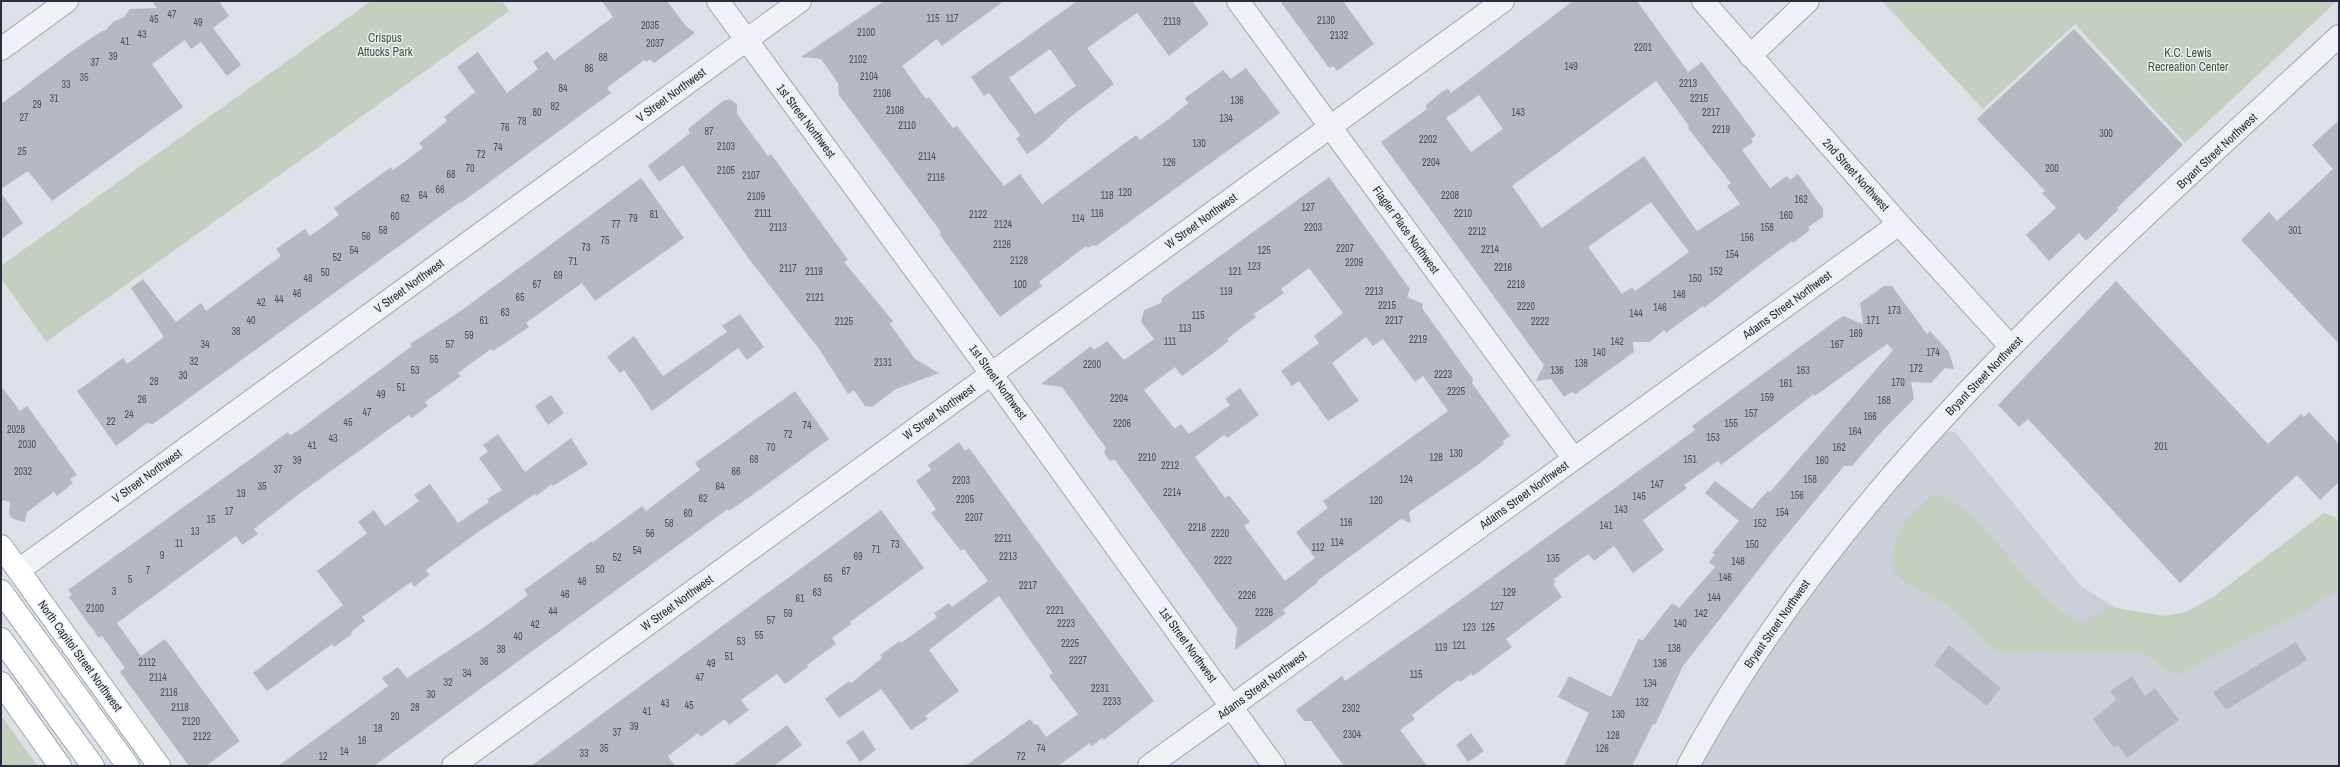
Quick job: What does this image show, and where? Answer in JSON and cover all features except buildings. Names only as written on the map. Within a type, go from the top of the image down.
[{"type":"main road","name":"North Capitol Street Northwest","points":[[1,546],[159,766]]},
{"type":"main road","points":[[1,591],[128,766]]},
{"type":"main road","points":[[1,640],[94,766]]},
{"type":"main road","points":[[1,683],[60,766]]},
{"type":"street","points":[[1,49],[67,1]]},
{"type":"street","name":"1st Street Northwest","points":[[718,1],[992,373],[1274,766]]},
{"type":"street","name":"V Street Northwest","points":[[19,570],[800,1]]},
{"type":"street","name":"Flagler Place Northwest","points":[[1238,1],[1574,459]]},
{"type":"street","name":"W Street Northwest","points":[[453,766],[1503,1]]},
{"type":"street","name":"2nd Street Northwest","points":[[1703,1],[1899,224],[2011,347]]},
{"type":"street","points":[[1750,56],[1808,1]]},
{"type":"street","name":"Bryant Street Northwest","points":[[1688,766],[1748,665],[1806,582],[1903,464],[2011,347],[2075,284],[2339,36]]},
{"type":"street","name":"Adams Street Northwest","points":[[1149,766],[1899,224]]},
{"type":"shaded area","points":[[1932,431],[1955,432],[2081,586],[2169,642],[2339,558],[2339,766],[1698,766],[1779,620]]},
{"type":"green space","name":"Crispus Attucks Park","points":[[371,1],[502,1],[509,11],[46,342],[1,278],[1,266]]},
{"type":"green space","name":"K.C. Lewis Recreation Center","points":[[1882,1],[2337,1],[2185,143],[2075,24],[1983,109]]},
{"type":"green space","points":[[1934,494],[1946,497],[1963,509],[1991,537],[2036,588],[2067,615],[2083,622],[2110,607],[2164,616],[2186,612],[2213,597],[2324,513],[2335,517],[2339,522],[2339,589],[2300,615],[2250,637],[2182,673],[2168,672],[2152,659],[2141,653],[2037,651],[2006,654],[1990,647],[1945,604],[1903,581],[1892,568],[1895,544],[1903,525],[1924,502]]},
{"type":"green space","points":[[1,716],[4,720],[38,766],[1,766]]}]
